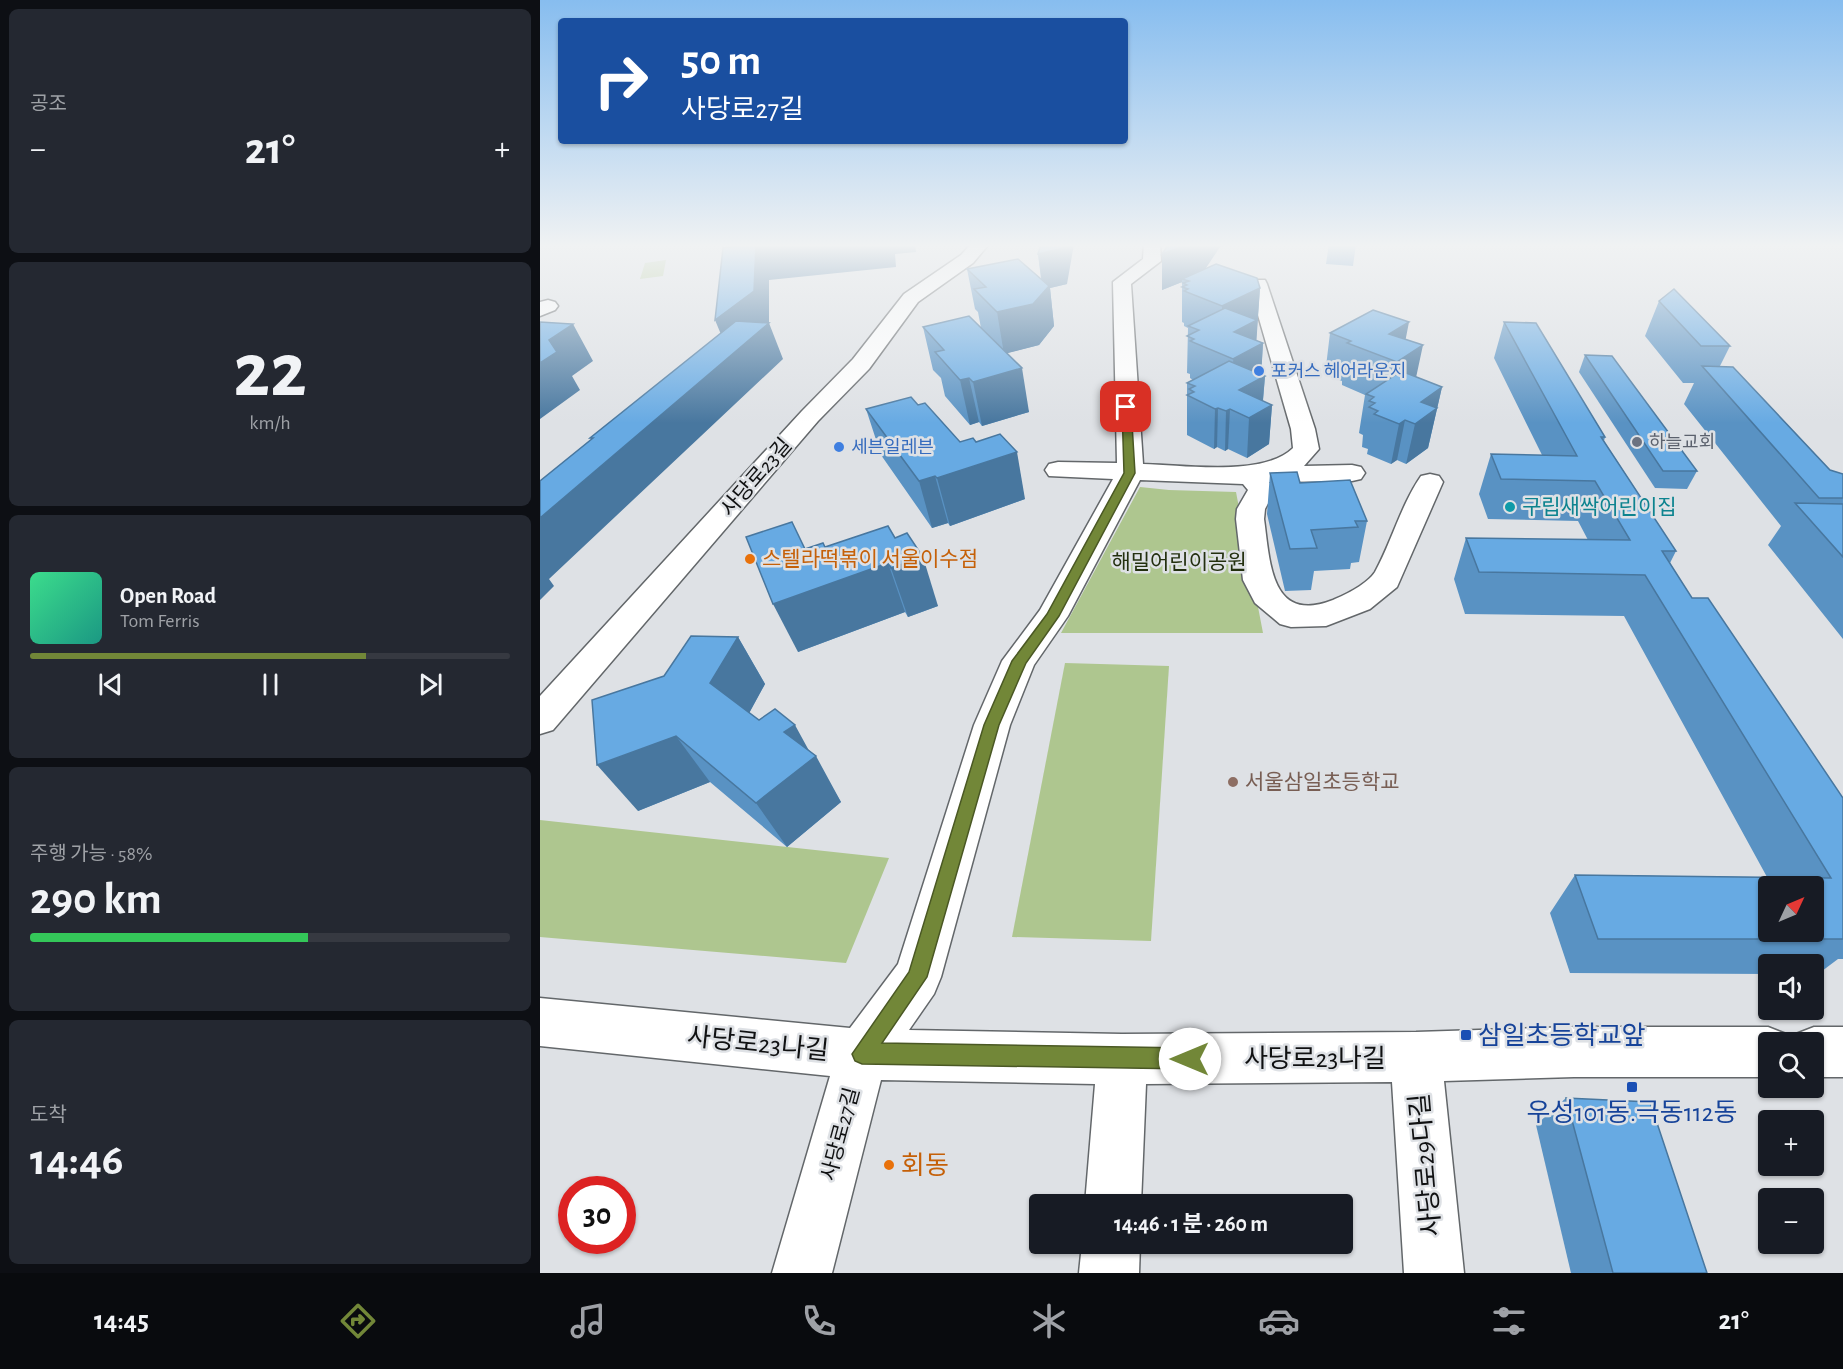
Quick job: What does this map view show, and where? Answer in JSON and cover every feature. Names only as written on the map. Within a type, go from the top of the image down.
[{"type":"street","name":"사당로23길","points":[[540,720],[810,416],[861,364],[907,303]]},
{"type":"street","points":[[1123,303],[1130,473]]},
{"type":"street","points":[[1242,474],[1279,469],[1295,463],[1306,449],[1303,429],[1264,303]]},
{"type":"street","points":[[1058,470],[1130,473],[1352,473]]},
{"type":"street","name":"사당로27길","points":[[802,1273],[862,1054],[917,977],[992,725],[1019,661],[1052,616],[1130,473]]},
{"type":"street","points":[[1242,474],[1252,478],[1262,490],[1251,509],[1250,519],[1258,580],[1266,596],[1291,616],[1326,615],[1359,600],[1386,580],[1430,482]]},
{"type":"street","name":"사당로23나길","points":[[540,1022],[862,1054],[1122,1059],[1416,1057],[1574,1052],[1758,1052]]},
{"type":"street","points":[[1824,1052],[1843,1052]]},
{"type":"street","name":"사당로29다길","points":[[1416,1057],[1434,1273]]},
{"type":"street","points":[[1114,1194],[1122,1059]]},
{"type":"street","points":[[1109,1273],[1110,1254]]},
{"type":"green space","name":"해밀어린이공원","points":[[1140,487],[1236,492],[1263,633],[1061,633]]},
{"type":"green space","points":[[1065,663],[1169,666],[1151,941],[1012,937]]},
{"type":"green space","points":[[540,820],[889,858],[846,963],[540,937]]},
{"type":"building","points":[[717,303],[737,303],[715,320]]},
{"type":"building","points":[[988,303],[1034,303],[1033,304],[997,312]]},
{"type":"building","points":[[1661,303],[1688,303],[1730,346],[1701,346]]},
{"type":"building","points":[[1225,308],[1257,320],[1234,332],[1263,343],[1233,359],[1190,341],[1194,339],[1187,336],[1199,330],[1188,326]]},
{"type":"building","points":[[1373,310],[1409,322],[1389,334],[1423,345],[1397,362],[1347,343],[1351,341],[1330,333]]},
{"type":"building","points":[[969,316],[1022,368],[973,382],[969,378],[960,380],[935,352],[944,350],[923,327]]},
{"type":"building","points":[[736,321],[769,323],[540,518],[540,481]]},
{"type":"building","points":[[540,322],[573,324],[549,340],[557,352],[540,363]]},
{"type":"building","points":[[1504,322],[1536,323],[1605,437],[1601,437],[1676,551],[1662,551],[1692,598],[1708,598],[1843,798],[1843,939],[1824,939],[1824,878],[1831,878],[1645,575],[1479,572],[1466,538],[1630,540],[1595,481],[1501,479],[1491,454],[1577,456]]},
{"type":"building","points":[[1585,355],[1612,356],[1697,471],[1663,471]]},
{"type":"building","points":[[1229,361],[1265,376],[1239,390],[1272,405],[1249,418],[1230,409],[1226,411],[1215,409],[1187,395],[1194,392],[1189,389],[1195,386],[1187,383]]},
{"type":"building","points":[[1702,366],[1733,367],[1830,470],[1843,474],[1843,498],[1819,498]]},
{"type":"building","points":[[1401,371],[1442,387],[1421,402],[1437,408],[1415,424],[1405,420],[1399,424],[1374,414],[1378,411],[1369,407],[1375,403],[1369,401],[1374,397],[1366,394]]},
{"type":"building","points":[[911,397],[918,405],[925,403],[960,442],[973,438],[976,442],[1000,434],[1017,452],[937,478],[935,476],[919,481],[866,409]]},
{"type":"building","points":[[1297,472],[1300,483],[1350,480],[1367,521],[1355,521],[1358,527],[1311,530],[1317,548],[1290,549],[1270,473]]},
{"type":"building","points":[[1795,503],[1843,504],[1843,557]]},
{"type":"building","points":[[792,522],[805,549],[823,543],[825,547],[888,526],[895,538],[907,533],[923,557],[891,568],[888,563],[773,604],[746,537]]},
{"type":"building","points":[[691,636],[738,637],[710,683],[759,720],[775,709],[795,725],[784,732],[816,756],[756,803],[676,736],[597,765],[592,700],[664,676]]},
{"type":"building","points":[[1575,875],[1758,877],[1758,939],[1598,939]]},
{"type":"building","points":[[1566,1098],[1650,1102],[1707,1273],[1613,1273]]},
{"type":"place","name":"포커스 헤어라운지","points":[[1259,371]]},
{"type":"place","name":"하늘교회","points":[[1637,442]]},
{"type":"place","name":"세븐일레븐","points":[[839,447]]},
{"type":"place","name":"구립새싹어린이집","points":[[1510,507]]},
{"type":"place","name":"스텔라떡볶이 서울이수점","points":[[750,559]]},
{"type":"place","name":"서울삼일초등학교","points":[[1233,782]]},
{"type":"place","name":"삼일초등학교앞","points":[[1466,1035]]},
{"type":"place","name":"우성101동.극동112동","points":[[1632,1087]]},
{"type":"place","name":"회동","points":[[889,1165]]},
{"type":"route","points":[[1126,407],[1130,473],[1052,616],[1019,661],[992,725],[917,977],[862,1054],[1190,1059]]}]
